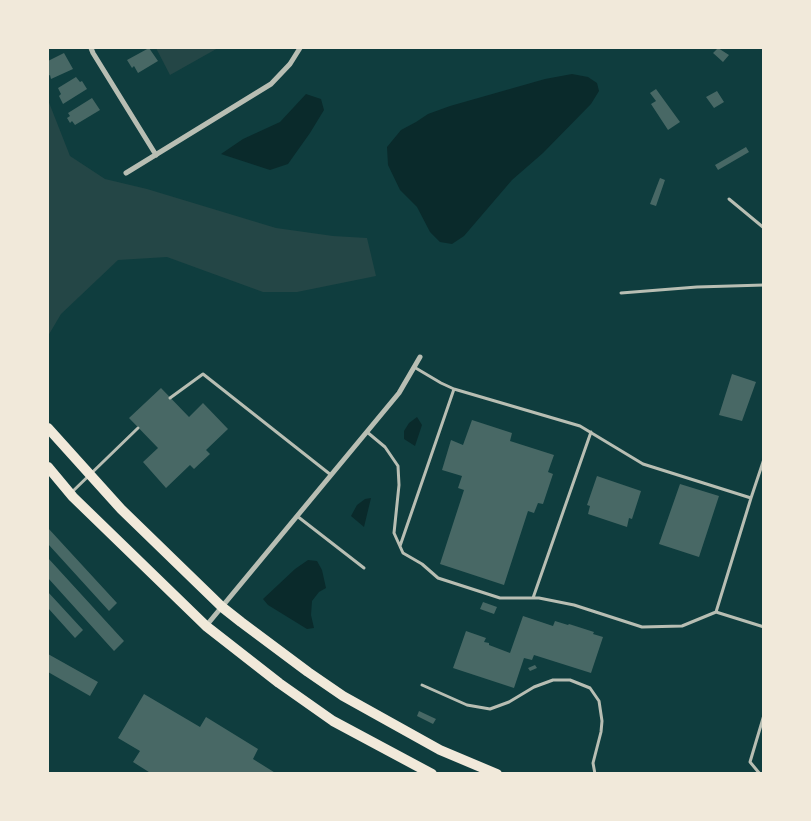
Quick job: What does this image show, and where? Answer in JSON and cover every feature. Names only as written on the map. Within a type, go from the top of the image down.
[{"type":"main road","points":[[48,428],[121,509],[222,607],[343,696],[440,750],[497,774]]},
{"type":"main road","points":[[48,467],[70,494],[206,626],[278,683],[333,721],[432,774]]},
{"type":"street","points":[[91,48],[92,53],[156,155]]},
{"type":"street","points":[[126,173],[271,84],[290,64],[300,48]]},
{"type":"street","points":[[206,626],[399,394],[420,358]]},
{"type":"lane","points":[[729,199],[764,228]]},
{"type":"lane","points":[[621,294],[697,287],[764,285]]},
{"type":"lane","points":[[414,366],[454,389],[580,426],[643,464],[751,498]]},
{"type":"lane","points":[[170,398],[204,374],[331,475]]},
{"type":"lane","points":[[400,546],[454,389]]},
{"type":"lane","points":[[70,494],[138,428]]},
{"type":"lane","points":[[366,432],[385,447],[398,466],[399,485],[394,533],[403,553],[422,564],[438,578],[500,598],[533,598],[574,605],[642,627],[682,626],[716,612],[764,626]]},
{"type":"lane","points":[[533,598],[591,432]]},
{"type":"lane","points":[[716,612],[764,459]]},
{"type":"lane","points":[[297,516],[364,568]]},
{"type":"lane","points":[[422,685],[467,705],[490,709],[509,702],[534,687],[553,680],[570,680],[590,688],[599,701],[601,732],[593,763],[595,774]]},
{"type":"lane","points":[[760,774],[750,762],[764,715]]},
{"type":"shaded area","points":[[156,48],[218,48],[170,75]]},
{"type":"shaded area","points":[[572,74],[588,77],[597,83],[599,91],[591,104],[543,153],[512,180],[464,236],[452,244],[440,242],[430,232],[417,207],[400,190],[388,165],[387,147],[401,130],[428,114],[545,79]]},
{"type":"shaded area","points":[[306,94],[321,99],[324,110],[288,164],[270,170],[221,154],[243,139],[280,122]]},
{"type":"shaded area","points":[[48,100],[70,156],[105,179],[147,189],[276,228],[333,236],[367,238],[376,276],[297,292],[263,292],[167,257],[118,260],[61,314],[48,336]]},
{"type":"shaded area","points":[[417,417],[422,425],[415,446],[404,439],[404,431],[409,423]]},
{"type":"shaded area","points":[[371,498],[364,527],[351,516],[357,505],[365,499]]},
{"type":"shaded area","points":[[308,560],[317,561],[322,570],[326,588],[319,592],[312,601],[311,615],[314,628],[307,629],[268,605],[263,599],[295,569]]},
{"type":"building","points":[[149,48],[158,61],[138,73],[127,60]]},
{"type":"building","points":[[718,48],[729,55],[723,62],[713,53]]},
{"type":"building","points":[[64,53],[73,69],[51,79],[50,75],[48,76],[48,61]]},
{"type":"building","points":[[76,77],[80,82],[82,81],[87,89],[63,104],[58,88]]},
{"type":"building","points":[[656,89],[680,122],[668,130],[651,104],[656,101],[650,93]]},
{"type":"building","points":[[717,91],[724,102],[714,108],[706,97]]},
{"type":"building","points":[[92,98],[100,110],[75,125],[72,121],[70,123],[67,118],[70,116],[68,113]]},
{"type":"building","points":[[746,147],[749,152],[718,170],[715,165]]},
{"type":"building","points":[[660,178],[665,180],[656,206],[650,204]]},
{"type":"building","points":[[732,374],[756,382],[742,421],[719,415]]},
{"type":"building","points":[[161,388],[189,417],[203,403],[228,429],[206,450],[210,454],[194,469],[190,465],[166,488],[143,462],[158,448],[129,418]]},
{"type":"building","points":[[472,420],[512,433],[510,441],[554,455],[548,472],[553,474],[543,504],[538,503],[534,513],[528,511],[504,585],[440,564],[464,490],[458,488],[462,476],[442,470],[451,440],[463,445]]},
{"type":"building","points":[[597,476],[641,491],[632,519],[629,518],[627,527],[588,514],[590,506],[587,505]]},
{"type":"building","points":[[680,484],[719,496],[699,557],[659,544]]},
{"type":"building","points":[[48,528],[117,603],[109,611],[48,544]]},
{"type":"building","points":[[48,558],[124,641],[114,651],[48,578]]},
{"type":"building","points":[[48,592],[83,630],[75,638],[48,608]]},
{"type":"building","points":[[483,602],[497,607],[494,614],[480,609]]},
{"type":"building","points":[[523,616],[553,626],[555,621],[569,624],[603,637],[591,673],[534,655],[532,660],[524,658],[514,688],[453,668],[466,631],[486,638],[484,642],[510,653]]},
{"type":"building","points":[[48,654],[98,682],[90,696],[48,672]]},
{"type":"building","points":[[535,665],[537,668],[530,671],[528,668]]},
{"type":"building","points":[[144,694],[200,727],[206,717],[258,749],[253,759],[277,774],[152,774],[133,762],[140,751],[118,738]]},
{"type":"building","points":[[419,711],[436,719],[433,724],[417,716]]}]
